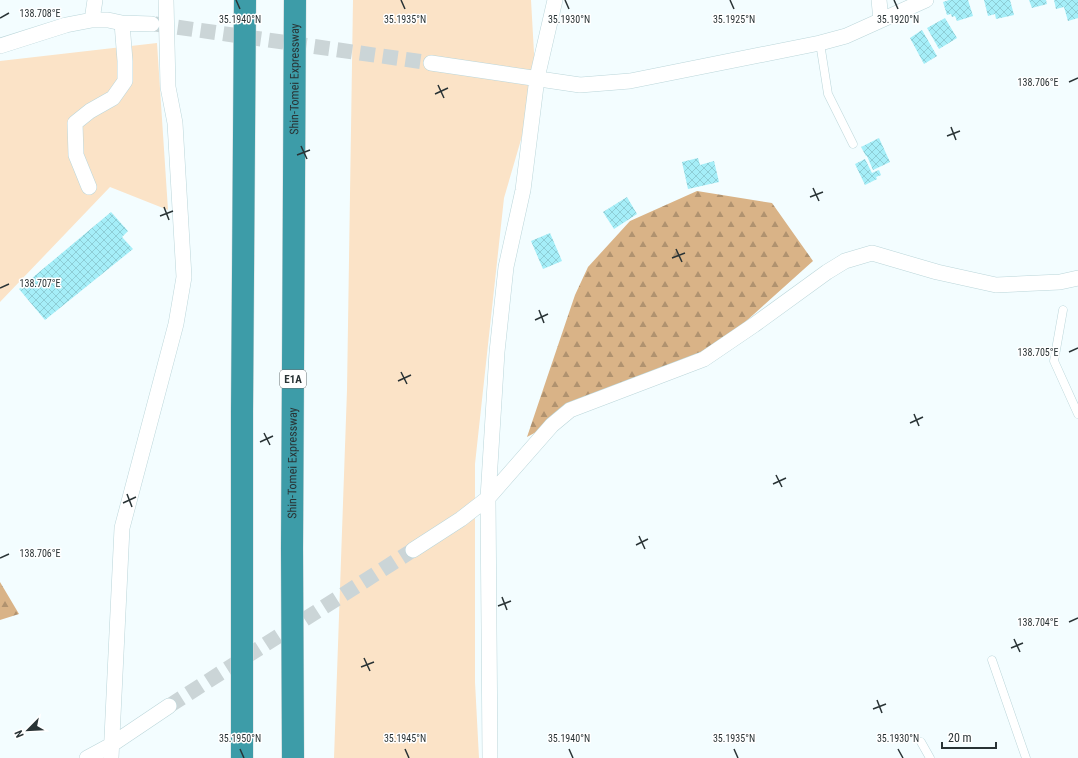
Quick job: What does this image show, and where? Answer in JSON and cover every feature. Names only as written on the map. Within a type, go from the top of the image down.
[{"type":"highway","points":[[242,758],[242,404],[245,0]]},
{"type":"highway","name":"Shin-Tomei Expressway","points":[[293,758],[292,540],[295,0]]},
{"type":"street","points":[[92,20],[95,0]]},
{"type":"street","points":[[111,751],[122,528],[176,324],[184,277],[175,123],[168,88],[166,0]]},
{"type":"street","points":[[490,758],[488,498],[497,352],[505,275],[523,190],[537,78],[556,0]]},
{"type":"street","points":[[879,0],[882,20]]},
{"type":"street","points":[[432,63],[580,85],[630,81],[820,43],[846,36],[926,0]]},
{"type":"street","points":[[0,46],[66,25],[92,20],[108,20],[122,24],[152,24]]},
{"type":"street","points":[[89,187],[76,155],[75,123],[90,111],[114,98],[125,81],[122,24]]},
{"type":"street","points":[[413,550],[461,520],[488,498],[552,425],[570,410],[704,359],[827,272],[846,261],[872,253],[937,272],[996,285],[1060,282],[1078,278]]},
{"type":"street","points":[[87,758],[111,751],[169,706]]},
{"type":"lane","points":[[820,43],[828,94],[853,144]]},
{"type":"lane","points":[[1063,310],[1054,361],[1078,414]]},
{"type":"lane","points":[[992,660],[1026,758]]},
{"type":"lane","points":[[921,742],[930,758]]},
{"type":"shaded area","points":[[353,0],[531,0],[536,88],[504,198],[475,464],[475,682],[479,758],[334,758],[347,390]]},
{"type":"shaded area","points":[[157,43],[168,210],[110,187],[0,302],[0,61]]},
{"type":"green space","points":[[697,191],[772,203],[813,261],[704,359],[601,397],[527,437],[575,295],[588,267],[630,221]]},
{"type":"green space","points":[[0,582],[19,614],[0,620]]},
{"type":"building","points":[[949,0],[968,0],[973,16],[957,21],[955,16],[952,17],[951,14],[947,15],[943,2]]},
{"type":"building","points":[[984,0],[1010,0],[1014,15],[996,19],[995,14],[988,16]]},
{"type":"building","points":[[1029,0],[1046,0],[1047,4],[1032,8]]},
{"type":"building","points":[[1054,0],[1078,0],[1078,18],[1068,21],[1064,7],[1056,9]]},
{"type":"building","points":[[945,18],[957,38],[939,49],[927,28]]},
{"type":"building","points":[[922,30],[937,56],[924,64],[910,38]]},
{"type":"building","points":[[879,138],[890,162],[873,170],[861,147]]},
{"type":"building","points":[[698,158],[700,165],[714,161],[719,182],[688,189],[682,162]]},
{"type":"building","points":[[865,159],[872,173],[879,170],[881,175],[876,177],[877,179],[865,185],[855,164]]},
{"type":"building","points":[[627,197],[637,214],[614,229],[603,212]]},
{"type":"building","points":[[111,212],[128,231],[122,237],[133,249],[45,320],[19,289]]},
{"type":"building","points":[[550,233],[562,261],[543,269],[531,241]]},
{"type":"tunnel","points":[[155,24],[431,63]]},
{"type":"tunnel","points":[[169,706],[413,550]]}]
